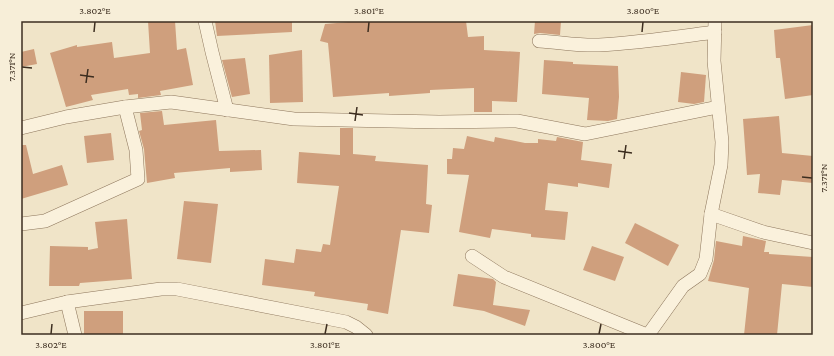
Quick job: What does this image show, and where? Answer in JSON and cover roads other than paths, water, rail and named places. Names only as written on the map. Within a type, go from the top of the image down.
[{"type":"street","points":[[205,21],[227,110]]},
{"type":"street","points":[[472,256],[504,277],[648,335],[683,286],[700,274],[706,259],[711,214],[721,165],[722,142],[714,61],[715,26],[682,37],[600,45],[572,45],[539,41]]},
{"type":"street","points":[[21,128],[125,107],[171,102],[294,119],[440,122],[517,121],[585,134],[718,107]]},
{"type":"street","points":[[21,224],[44,220],[138,179],[136,150],[125,107]]},
{"type":"street","points":[[711,214],[763,232],[813,243]]},
{"type":"street","points":[[21,313],[67,302],[160,289],[177,289],[346,322],[356,327],[366,335]]},
{"type":"street","points":[[67,302],[75,335]]}]
